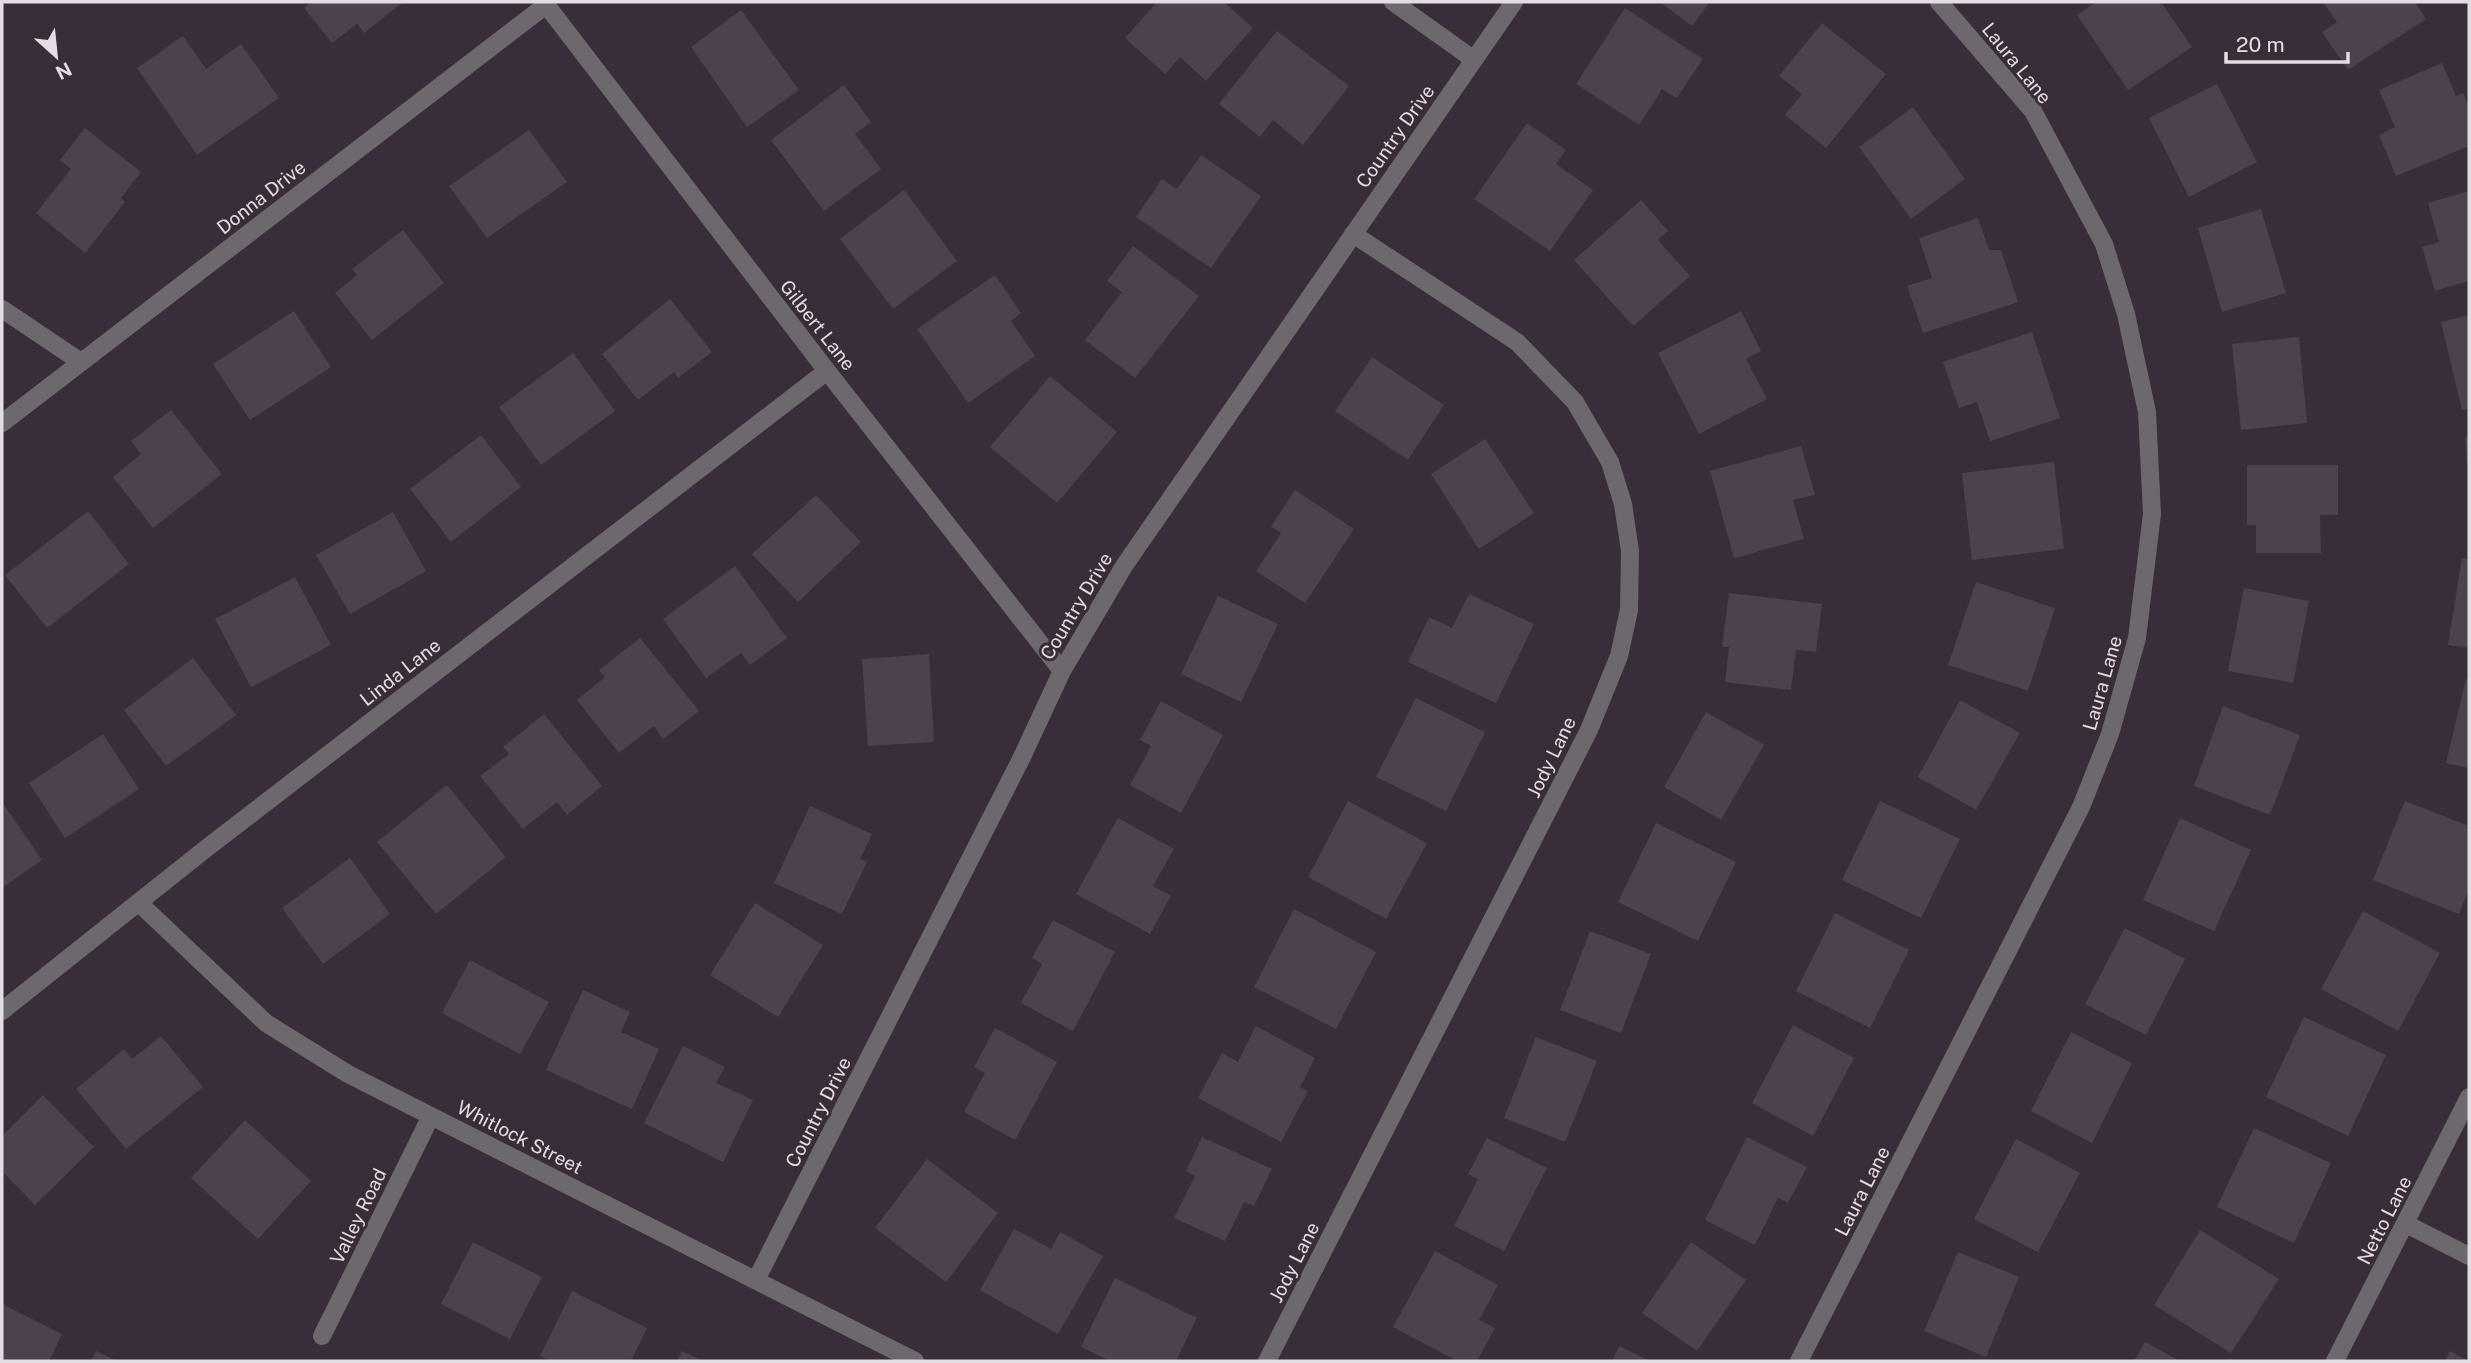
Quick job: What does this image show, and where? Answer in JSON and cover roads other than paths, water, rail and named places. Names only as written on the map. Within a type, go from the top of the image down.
[{"type":"street","points":[[1393,2],[1473,59]]},
{"type":"street","name":"Country Drive","points":[[756,1280],[1021,759],[1062,671],[1124,566],[1514,2]]},
{"type":"street","name":"Laura Lane","points":[[1799,1361],[2086,795],[2110,734],[2137,638],[2152,514],[2147,412],[2126,314],[2104,244],[2033,111],[1939,2]]},
{"type":"street","name":"Donna Drive","points":[[2,423],[545,3]]},
{"type":"street","name":"Gilbert Lane","points":[[545,3],[1062,671]]},
{"type":"street","name":"Jody Lane","points":[[1267,1361],[1589,730],[1619,656],[1629,610],[1630,551],[1623,504],[1610,461],[1576,402],[1517,342],[1353,234]]},
{"type":"street","points":[[2,309],[81,362]]},
{"type":"street","name":"Linda Lane","points":[[2,1011],[219,838],[827,370]]},
{"type":"street","name":"Whitlock Street","points":[[139,903],[266,1023],[348,1074],[915,1361]]},
{"type":"street","name":"Netto Lane","points":[[2335,1361],[2469,1097]]},
{"type":"street","name":"Valley Road","points":[[322,1336],[431,1115]]},
{"type":"street","points":[[2406,1224],[2469,1256]]}]
